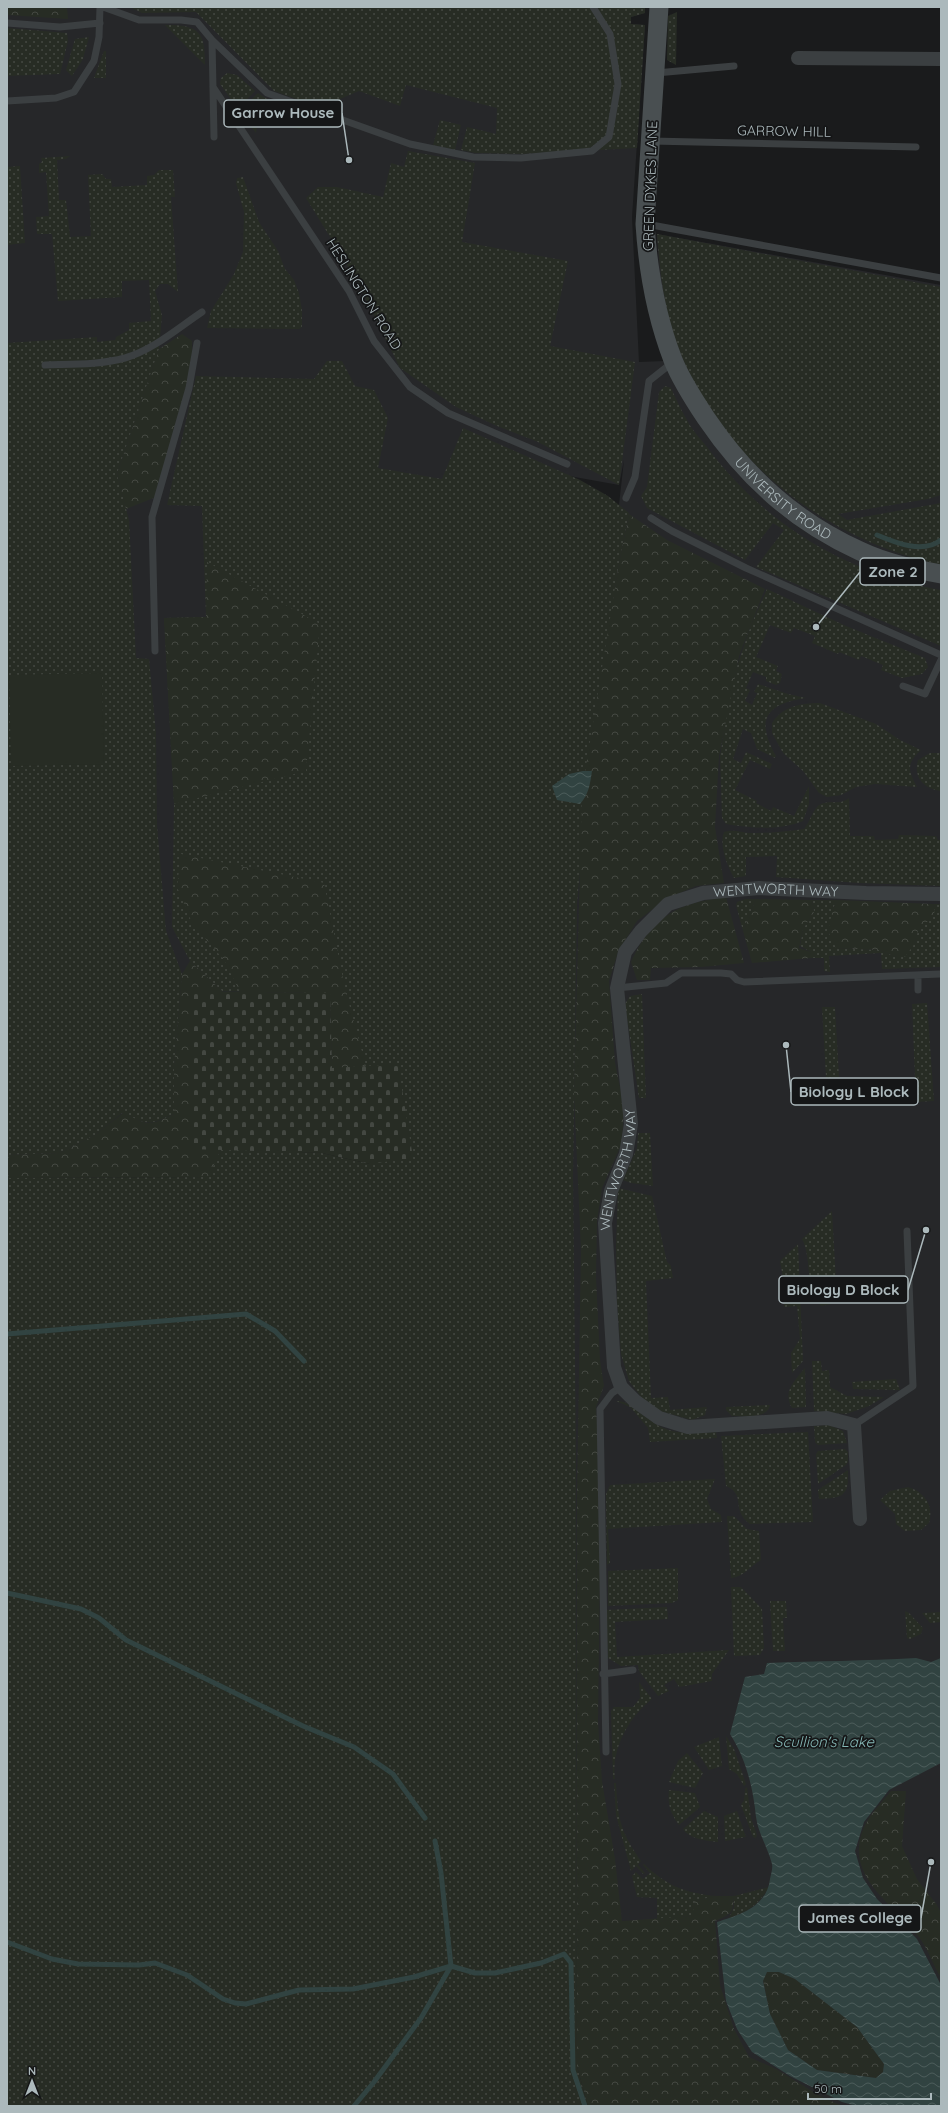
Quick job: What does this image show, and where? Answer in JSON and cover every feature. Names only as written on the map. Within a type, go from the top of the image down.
[{"type":"street","name":"GREEN DYKES LANE","points":[[659,7],[656,73],[645,224],[647,260],[657,313],[674,362]]},
{"type":"street","points":[[798,58],[941,59]]},
{"type":"street","name":"UNIVERSITY ROAD","points":[[674,362],[694,402],[718,437],[751,476],[790,510],[816,527],[860,552],[908,568],[941,574]]},
{"type":"street","name":"WENTWORTH WAY","points":[[854,1425],[827,1418],[688,1427],[659,1418],[635,1402],[620,1387],[614,1367],[605,1223],[611,1190],[626,1154],[631,1124],[617,988],[625,952],[641,930],[668,904],[703,893],[760,888],[866,893],[941,894]]},
{"type":"street","points":[[854,1425],[860,1519]]},
{"type":"lane","points":[[7,101],[56,98],[74,92],[94,60],[99,38],[100,7]]},
{"type":"lane","points":[[103,7],[139,20],[181,20],[197,22],[212,40],[267,93],[410,144],[473,157],[521,158],[592,151],[609,136],[618,84],[610,34],[593,7]]},
{"type":"lane","points":[[7,22],[60,27],[100,23]]},
{"type":"lane","points":[[212,40],[214,137]]},
{"type":"lane","points":[[656,73],[734,66]]},
{"type":"lane","name":"HESLINGTON ROAD","points":[[213,87],[349,291],[374,341],[410,387],[448,413],[567,464]]},
{"type":"lane","name":"GARROW HILL","points":[[651,141],[916,147]]},
{"type":"lane","points":[[645,224],[941,278]]},
{"type":"lane","points":[[44,365],[101,362],[125,358],[165,338],[202,312]]},
{"type":"lane","points":[[155,651],[152,517],[189,388],[197,343]]},
{"type":"lane","points":[[626,498],[635,477],[649,381],[674,362]]},
{"type":"lane","points":[[651,518],[672,531],[746,568],[941,655]]},
{"type":"lane","points":[[903,686],[925,694],[941,660]]},
{"type":"lane","points":[[617,988],[666,983],[680,973],[722,972],[731,974],[737,980],[744,982],[940,974]]},
{"type":"lane","points":[[918,975],[918,990]]},
{"type":"lane","points":[[854,1425],[913,1386],[907,1231]]},
{"type":"lane","points":[[606,1752],[603,1674],[602,1452],[600,1409],[612,1393],[620,1387]]},
{"type":"lane","points":[[603,1674],[634,1670]]},
{"type":"shaded area","points":[[7,7],[645,7],[645,13],[631,17],[631,24],[645,25],[632,217],[639,362],[664,361],[657,234],[941,285],[941,2106],[588,2106],[577,2066],[568,911],[593,737],[624,460],[619,485],[569,476],[521,911],[276,1177],[7,1178]]},
{"type":"green space","points":[[7,7],[67,7],[68,19],[7,15]]},
{"type":"green space","points":[[130,7],[645,7],[645,13],[631,17],[631,24],[645,25],[637,148],[521,154],[475,153],[461,150],[467,127],[496,134],[497,108],[406,85],[400,106],[359,91],[340,99],[330,111],[274,91],[196,12],[142,13]]},
{"type":"green space","points":[[677,12],[676,65],[667,60],[668,16]]},
{"type":"green space","points":[[165,25],[186,27],[193,29],[198,33],[202,38],[204,45],[205,65]]},
{"type":"green space","points":[[7,28],[67,33],[68,41],[60,74],[7,76]]},
{"type":"green space","points":[[89,37],[83,59],[72,76],[66,70],[75,39]]},
{"type":"green space","points":[[104,51],[106,51],[106,78],[94,78]]},
{"type":"green space","points":[[227,73],[237,75],[255,91],[238,109],[220,84],[221,78]]},
{"type":"green space","points":[[258,93],[272,102],[292,111],[276,108],[273,122],[258,119],[256,133],[239,112]]},
{"type":"green space","points":[[292,111],[299,119],[300,129],[289,126]]},
{"type":"green space","points":[[440,120],[461,125],[455,150],[433,145]]},
{"type":"green space","points":[[408,151],[475,163],[462,242],[568,261],[550,346],[635,362],[619,485],[538,442],[497,426],[456,407],[400,368],[356,279],[306,198],[318,187],[337,187],[383,197],[391,163],[404,167]]},
{"type":"green space","points":[[70,156],[66,159],[57,160],[59,200],[66,200],[70,237],[91,236],[88,175],[102,174],[106,179],[111,179],[112,187],[147,185],[147,176],[154,175],[159,170],[173,170],[175,197],[171,197],[178,292],[168,284],[160,284],[155,291],[162,315],[159,349],[117,474],[129,520],[136,658],[149,659],[156,733],[157,825],[166,931],[182,974],[174,1066],[174,1114],[158,1121],[143,1122],[122,1113],[95,1135],[59,1153],[7,1155],[7,343],[97,337],[97,342],[115,340],[116,337],[129,330],[129,323],[151,321],[149,280],[122,281],[122,297],[58,301],[52,234],[37,234],[36,217],[49,216],[46,172],[39,173],[39,164],[42,162],[41,158]]},
{"type":"green space","points":[[20,166],[25,243],[7,245],[7,167]]},
{"type":"green space","points":[[243,177],[259,222],[278,251],[285,269],[294,280],[299,293],[302,310],[302,327],[299,329],[207,328],[211,311],[234,274],[243,252],[244,212],[236,183],[237,178]]},
{"type":"green space","points":[[657,234],[941,287],[941,495],[928,499],[838,514],[847,520],[941,503],[941,565],[897,553],[856,536],[817,514],[781,488],[749,458],[720,424],[696,386],[677,345],[666,304],[661,276]]},
{"type":"green space","points":[[182,334],[192,341],[192,372],[156,497],[126,509],[117,474],[159,349]]},
{"type":"green space","points":[[327,361],[342,361],[355,386],[374,390],[388,418],[378,468],[442,479],[463,428],[580,480],[608,496],[629,513],[619,563],[593,737],[577,903],[573,1176],[576,1457],[577,2066],[588,2106],[7,2106],[7,1178],[207,1177],[221,1149],[322,1153],[370,1164],[332,1068],[330,993],[222,991],[190,961],[172,927],[174,804],[164,618],[206,617],[202,506],[167,505],[196,376],[314,379]]},
{"type":"green space","points":[[665,386],[671,388],[691,427],[730,475],[755,500],[781,522],[810,541],[841,558],[906,582],[941,590],[941,646],[756,567],[784,530],[773,523],[745,560],[647,508],[641,496],[647,487],[659,392]]},
{"type":"green space","points":[[629,514],[667,540],[765,589],[739,656],[719,756],[715,827],[724,883],[696,886],[666,899],[637,921],[618,952],[609,981],[615,1063],[624,1107],[622,1143],[602,1188],[597,1221],[596,1277],[600,1360],[604,1386],[596,1407],[601,1480],[598,1723],[602,1781],[615,1859],[622,1921],[692,1916],[695,1901],[716,1896],[734,1896],[733,1907],[730,1913],[715,1921],[720,1985],[734,2029],[749,2057],[776,2069],[820,2096],[842,2106],[588,2106],[577,2066],[577,1493],[581,1250],[574,1093],[582,791],[619,563]]},
{"type":"green space","points":[[207,562],[320,624],[306,771],[174,804],[164,618],[206,617]]},
{"type":"green space","points":[[767,589],[846,626],[925,658],[928,667],[922,674],[902,678],[881,670],[883,665],[861,656],[859,660],[839,652],[838,654],[812,643],[815,636],[794,628],[791,633],[770,625],[756,657],[778,666],[776,671],[782,674],[780,683],[776,685],[766,681],[766,677],[753,672],[746,688],[750,690],[745,701],[752,705],[757,693],[754,692],[758,684],[806,698],[781,704],[773,709],[768,715],[766,732],[776,756],[775,758],[757,749],[751,733],[743,729],[733,759],[741,763],[746,752],[772,764],[770,769],[750,760],[735,790],[757,801],[756,803],[771,811],[773,807],[794,816],[809,786],[809,804],[803,821],[784,826],[764,828],[726,824],[722,818],[720,756],[728,706],[737,666],[751,625]]},
{"type":"green space","points":[[102,673],[104,764],[11,766],[9,675]]},
{"type":"green space","points":[[820,703],[876,724],[900,740],[921,750],[913,759],[910,767],[910,772],[917,787],[875,784],[856,787],[841,795],[827,797],[819,793],[803,771],[783,753],[772,733],[772,723],[776,717],[787,709],[799,705]]},
{"type":"green space","points":[[930,753],[941,753],[941,791],[930,788],[921,782],[917,772],[918,760]]},
{"type":"green space","points":[[849,798],[850,836],[874,836],[875,840],[898,839],[899,835],[936,836],[938,840],[941,840],[941,886],[859,883],[776,877],[777,856],[746,857],[746,876],[734,878],[726,861],[723,849],[722,843],[724,832],[734,831],[763,833],[804,829],[815,809],[819,805],[826,802],[842,802]]},
{"type":"green space","points":[[181,854],[324,883],[345,989],[366,1066],[332,1068],[330,993],[240,992],[224,960],[192,923],[177,887]]},
{"type":"green space","points":[[726,897],[744,963],[701,967],[651,968],[650,980],[637,980],[631,962],[648,933],[658,923],[668,914],[680,908],[694,903]]},
{"type":"green space","points":[[745,899],[756,899],[743,931],[736,905],[737,902]]},
{"type":"green space","points":[[756,899],[812,900],[814,912],[803,929],[799,948],[811,952],[811,958],[752,963],[743,931]]},
{"type":"green space","points":[[812,900],[838,900],[833,908],[836,948],[880,950],[896,957],[915,943],[918,930],[934,914],[933,904],[941,904],[941,967],[882,969],[881,953],[829,956],[830,972],[824,971],[824,958],[811,958],[811,952],[800,946],[803,929],[814,912]]},
{"type":"green space","points":[[838,900],[933,904],[935,911],[932,918],[918,930],[915,943],[905,957],[896,957],[880,950],[836,948],[828,931],[833,908]]},
{"type":"green space","points":[[190,961],[222,991],[221,1149],[208,1177],[7,1178],[7,1155],[59,1153],[95,1135],[123,1113],[148,1123],[153,1123],[174,1114],[174,1066],[182,974]]},
{"type":"green space","points":[[190,991],[330,993],[332,1068],[398,1064],[413,1158],[370,1164],[322,1153],[190,1149]]},
{"type":"green space","points":[[642,994],[646,1098],[639,1098],[625,1004],[630,996]]},
{"type":"green space","points":[[927,1003],[934,1101],[916,1102],[912,1004]]},
{"type":"green space","points":[[822,1007],[835,1007],[839,1077],[826,1078]]},
{"type":"green space","points":[[638,1133],[650,1133],[653,1186],[631,1183],[623,1180],[637,1148]]},
{"type":"green space","points":[[618,1188],[652,1196],[667,1262],[671,1266],[673,1278],[646,1281],[651,1398],[668,1397],[670,1410],[707,1407],[705,1415],[692,1420],[660,1411],[642,1398],[629,1381],[621,1354],[617,1303],[616,1246]]},
{"type":"green space","points":[[832,1211],[836,1281],[830,1283],[831,1304],[821,1306],[812,1289],[807,1256],[802,1239]]},
{"type":"green space","points":[[798,1244],[803,1361],[792,1373],[791,1353],[800,1339],[797,1306],[784,1307],[783,1278],[780,1261]]},
{"type":"green space","points":[[812,1361],[821,1361],[822,1371],[829,1370],[830,1387],[847,1396],[884,1397],[869,1406],[846,1414],[814,1411]]},
{"type":"green space","points":[[805,1368],[806,1407],[792,1408],[788,1397],[789,1391],[791,1386]]},
{"type":"green space","points":[[896,1379],[900,1390],[853,1389],[852,1382]]},
{"type":"green space","points":[[616,1401],[633,1407],[656,1424],[668,1430],[688,1433],[716,1432],[717,1438],[650,1442],[648,1428],[630,1407]]},
{"type":"green space","points":[[770,1405],[768,1410],[764,1413],[754,1416],[732,1416],[726,1410],[726,1407]]},
{"type":"green space","points":[[829,1425],[843,1431],[847,1443],[818,1445],[815,1442],[814,1426]]},
{"type":"green space","points":[[808,1432],[813,1522],[750,1524],[741,1513],[736,1494],[726,1486],[721,1436]]},
{"type":"green space","points":[[845,1449],[848,1452],[848,1462],[846,1465],[818,1484],[816,1454],[818,1451]]},
{"type":"green space","points":[[848,1470],[846,1490],[843,1494],[834,1498],[819,1499],[818,1490]]},
{"type":"green space","points":[[715,1479],[707,1499],[711,1509],[721,1515],[722,1522],[608,1529],[610,1563],[607,1565],[606,1494],[610,1485]]},
{"type":"green space","points":[[908,1487],[919,1492],[927,1500],[929,1505],[929,1523],[921,1530],[905,1531],[896,1524],[895,1514],[880,1500],[890,1491]]},
{"type":"green space","points":[[727,1516],[734,1516],[747,1529],[759,1531],[761,1560],[740,1576],[731,1578]]},
{"type":"green space","points":[[678,1568],[678,1600],[672,1603],[608,1606],[608,1571]]},
{"type":"green space","points":[[731,1587],[741,1587],[762,1609],[764,1648],[760,1655],[734,1656]]},
{"type":"green space","points":[[770,1601],[786,1601],[787,1618],[783,1618],[785,1651],[773,1651]]},
{"type":"green space","points":[[667,1607],[668,1619],[615,1622],[617,1657],[729,1650],[712,1674],[712,1681],[679,1687],[674,1679],[664,1685],[669,1691],[658,1696],[639,1671],[638,1665],[621,1666],[608,1658],[606,1610]]},
{"type":"green space","points":[[905,1611],[909,1613],[923,1628],[921,1634],[910,1639],[907,1638]]},
{"type":"green space","points":[[941,1612],[941,1622],[930,1623],[922,1613]]},
{"type":"green space","points":[[639,1682],[652,1699],[636,1715],[623,1734],[616,1756],[614,1768],[615,1779],[613,1779],[611,1711],[614,1707],[633,1707],[640,1698]]},
{"type":"green space","points":[[726,1736],[734,1749],[746,1784],[744,1786],[737,1774],[729,1769]]},
{"type":"green space","points":[[719,1737],[722,1766],[709,1770],[694,1747]]},
{"type":"green space","points":[[687,1753],[703,1773],[695,1788],[669,1782],[678,1761]]},
{"type":"green space","points":[[614,1783],[616,1783],[621,1824],[624,1833],[641,1861],[638,1865],[645,1873],[643,1874],[636,1866],[631,1871],[616,1815]]},
{"type":"green space","points":[[747,1787],[751,1818],[757,1835],[756,1838],[753,1837],[741,1805],[744,1800],[745,1789]]},
{"type":"green space","points":[[669,1790],[695,1793],[700,1807],[679,1825],[670,1809]]},
{"type":"green space","points":[[891,1791],[906,1791],[902,1846],[917,1879],[937,1905],[941,1913],[941,1978],[919,1937],[884,1899],[864,1873],[860,1858],[860,1841],[866,1823]]},
{"type":"green space","points":[[704,1811],[718,1817],[718,1842],[694,1837],[689,1835],[683,1829]]},
{"type":"green space","points":[[737,1811],[746,1837],[725,1841],[724,1816]]},
{"type":"green space","points":[[644,1864],[652,1872],[677,1887],[695,1893],[716,1896],[695,1901],[693,1916],[657,1919],[657,1898],[637,1897],[632,1876],[636,1872],[643,1879],[650,1873],[643,1865]]},
{"type":"green space","points":[[769,1887],[753,1907],[743,1913],[729,1918],[734,1907],[734,1896]]},
{"type":"green space","points":[[767,1972],[779,1972],[795,1979],[857,2027],[884,2064],[883,2072],[876,2078],[817,2070],[788,2050],[770,2014],[763,1980]]},
{"type":"water","points":[[592,771],[590,785],[580,804],[557,800],[552,786],[569,774]]},
{"type":"water","name":"Scullion's Lake","points":[[916,1658],[931,1662],[941,1658],[941,1763],[889,1790],[864,1822],[855,1851],[863,1878],[877,1899],[917,1939],[941,1985],[941,2106],[856,2106],[842,2102],[790,2076],[752,2052],[737,2029],[726,2001],[717,1922],[744,1912],[758,1903],[768,1888],[772,1869],[772,1864],[757,1823],[748,1774],[736,1744],[730,1734],[745,1677],[764,1674],[767,1663]],"holes":[[[767,1972],[779,1972],[795,1979],[857,2027],[884,2064],[883,2072],[876,2078],[817,2070],[788,2050],[770,2014],[763,1981]]]},
{"type":"waterway","points":[[877,535],[901,544],[918,547],[934,544],[941,540]]},
{"type":"waterway","points":[[7,1334],[246,1314],[275,1331],[304,1361]]},
{"type":"waterway","points":[[7,1593],[81,1609],[99,1618],[126,1640],[303,1726],[354,1747],[393,1774],[425,1818]]},
{"type":"waterway","points":[[354,2106],[374,2082],[421,2018],[451,1966],[441,1873],[435,1841]]},
{"type":"waterway","points":[[7,1942],[52,1959],[78,1964],[139,1965],[155,1963],[187,1975],[223,1999],[235,2003],[246,2004],[299,1990],[353,1989],[414,1977],[451,1966],[475,1973],[495,1973],[541,1963],[564,1954],[571,1963],[573,2070],[585,2106]]},
{"type":"place","name":"Garrow House","points":[[349,160]]},
{"type":"place","name":"Zone 2","points":[[816,627]]},
{"type":"place","name":"Biology L Block","points":[[786,1045]]},
{"type":"place","name":"Biology D Block","points":[[926,1230]]},
{"type":"place","name":"James College","points":[[931,1862]]}]
